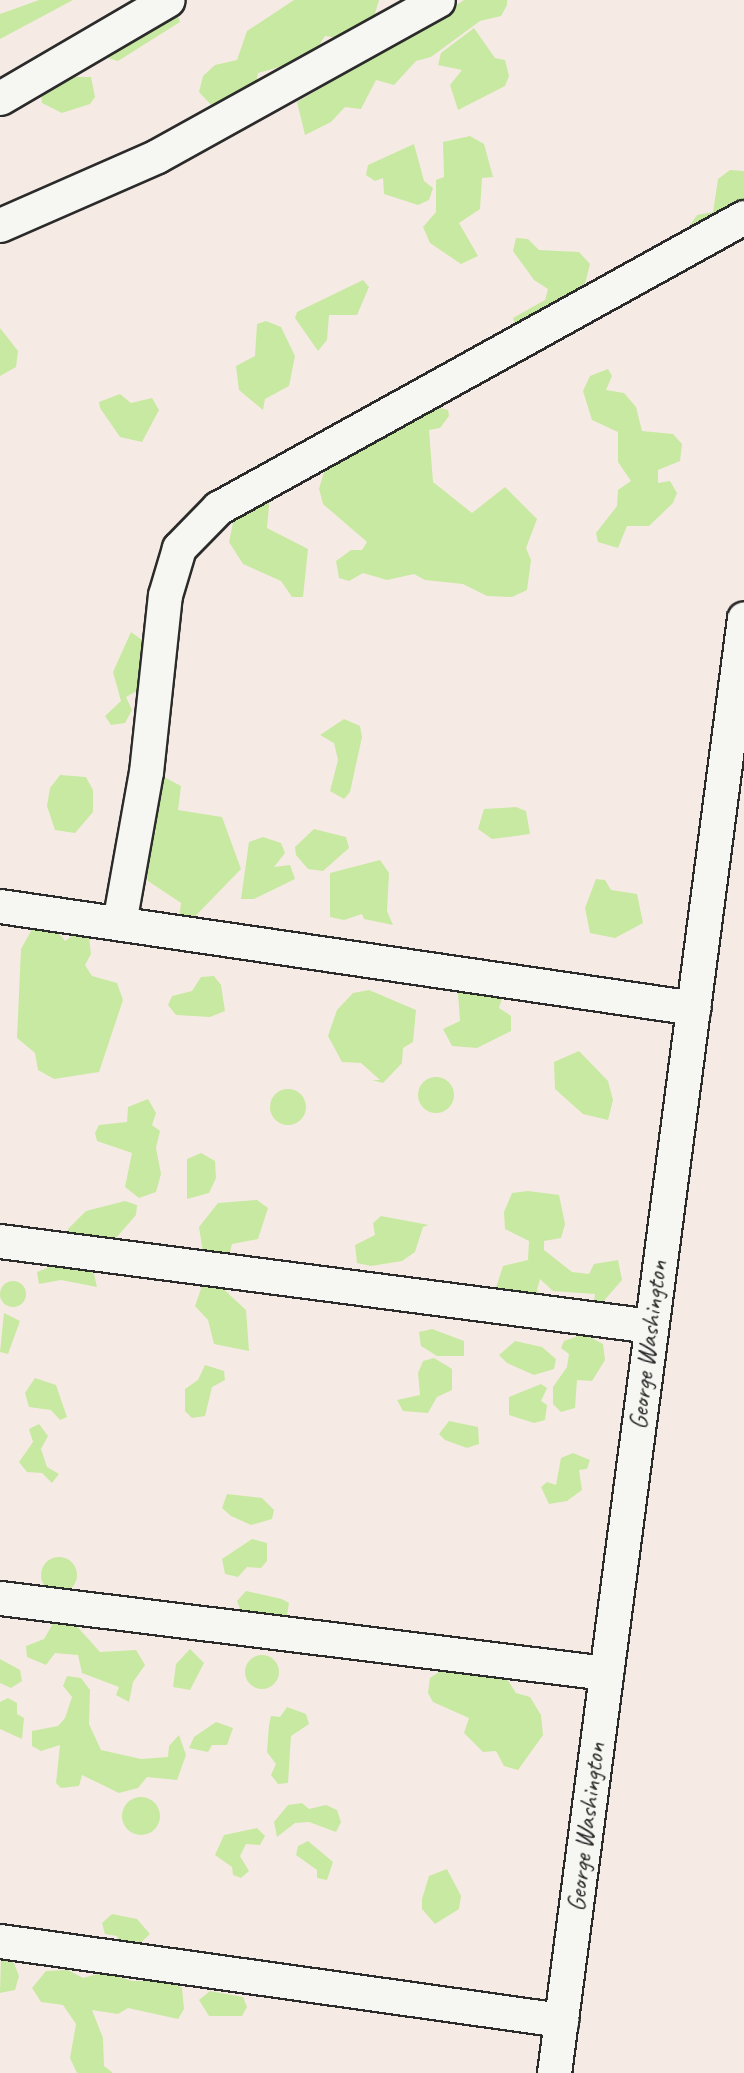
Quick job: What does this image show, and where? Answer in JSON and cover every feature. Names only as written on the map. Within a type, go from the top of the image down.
[{"type":"street","points":[[0,98],[168,0]]},
{"type":"street","points":[[0,225],[157,156],[438,0]]},
{"type":"street","points":[[119,923],[146,772],[165,595],[179,548],[218,508],[744,217]]},
{"type":"street","name":"George Washington","points":[[554,2073],[744,618]]},
{"type":"street","points":[[0,906],[694,1008]]},
{"type":"street","points":[[0,1241],[651,1326]]},
{"type":"street","points":[[0,1598],[606,1673]]},
{"type":"street","points":[[0,1941],[561,2020]]},
{"type":"green space","points":[[39,0],[73,0],[0,39],[0,14]]},
{"type":"green space","points":[[172,0],[180,22],[118,61],[104,57],[98,42]]},
{"type":"green space","points":[[294,0],[379,0],[373,20],[338,38],[325,36],[311,58],[258,73],[255,88],[231,105],[212,106],[199,92],[203,76],[215,65],[237,60],[247,31]]},
{"type":"green space","points":[[464,0],[507,0],[507,5],[501,16],[480,21],[431,57],[416,61],[394,85],[376,80],[361,109],[345,107],[331,122],[305,135],[297,102],[343,75],[356,54],[381,39],[405,40]]},
{"type":"green space","points":[[474,28],[495,58],[505,60],[509,76],[505,86],[458,110],[450,85],[462,70],[438,65],[441,53]]},
{"type":"green space","points":[[91,77],[95,97],[90,104],[62,113],[42,103],[41,93],[51,81]]},
{"type":"green space","points":[[470,136],[484,144],[493,177],[482,178],[480,209],[459,223],[478,256],[461,264],[430,243],[423,227],[436,212],[436,180],[444,177],[443,142]]},
{"type":"green space","points":[[414,144],[424,181],[433,188],[429,200],[418,205],[384,194],[383,178],[375,181],[366,175],[368,165]]},
{"type":"green space","points":[[730,170],[744,171],[744,224],[686,245],[688,228],[697,215],[713,212],[718,179]]},
{"type":"green space","points":[[516,238],[528,239],[539,250],[579,252],[590,264],[582,296],[517,330],[513,318],[545,300],[548,289],[534,280],[513,251]]},
{"type":"green space","points":[[363,280],[369,287],[357,315],[329,315],[327,340],[318,351],[295,318],[297,312]]},
{"type":"green space","points":[[266,321],[281,327],[295,356],[289,386],[265,399],[263,410],[239,390],[236,366],[255,356],[257,324]]},
{"type":"green space","points":[[0,328],[18,351],[16,367],[0,376]]},
{"type":"green space","points":[[608,369],[612,376],[606,390],[624,393],[636,407],[642,431],[673,434],[682,444],[680,461],[658,470],[658,483],[670,481],[677,493],[673,503],[649,526],[627,526],[618,548],[598,542],[596,533],[617,506],[618,490],[631,481],[618,462],[618,432],[592,420],[583,391],[590,376]]},
{"type":"green space","points":[[120,394],[131,403],[152,398],[159,410],[142,442],[120,437],[100,408],[99,402]]},
{"type":"green space","points":[[428,405],[448,410],[449,416],[440,428],[429,430],[433,482],[472,513],[505,487],[537,519],[526,548],[531,560],[527,590],[512,597],[487,596],[463,584],[425,580],[414,574],[387,580],[363,573],[349,581],[339,578],[336,561],[351,550],[362,550],[367,542],[323,504],[319,489],[327,461]]},
{"type":"green space","points":[[270,495],[267,528],[308,549],[303,597],[292,597],[281,581],[243,564],[229,542],[235,513]]},
{"type":"green space","points":[[131,632],[156,650],[142,688],[126,697],[132,710],[125,723],[111,725],[105,716],[121,701],[113,672]]},
{"type":"green space","points":[[344,719],[360,726],[362,737],[350,792],[344,799],[330,791],[338,760],[334,743],[320,735]]},
{"type":"green space","points":[[60,775],[86,777],[93,790],[93,812],[75,833],[55,830],[47,806],[50,788]]},
{"type":"green space","points":[[164,777],[181,786],[178,810],[222,817],[241,869],[177,935],[181,903],[148,881],[142,852],[156,832],[145,809],[148,783]]},
{"type":"green space","points":[[516,807],[526,811],[530,834],[492,839],[478,829],[484,809]]},
{"type":"green space","points":[[314,829],[346,837],[349,848],[323,871],[308,869],[296,855],[295,847]]},
{"type":"green space","points":[[263,837],[281,843],[285,853],[274,867],[290,865],[295,879],[254,899],[241,899],[249,842]]},
{"type":"green space","points":[[380,860],[389,873],[387,911],[393,925],[364,919],[362,914],[344,920],[330,917],[330,873]]},
{"type":"green space","points":[[596,879],[605,880],[611,890],[637,894],[643,923],[615,938],[590,933],[585,908]]},
{"type":"green space","points":[[36,922],[51,923],[65,941],[75,934],[89,938],[91,954],[85,965],[92,976],[117,983],[123,1000],[99,1072],[54,1079],[38,1070],[35,1053],[17,1038],[21,949]]},
{"type":"green space","points":[[214,976],[221,985],[225,1011],[210,1017],[176,1015],[168,1005],[172,996],[192,991],[201,977]]},
{"type":"green space","points":[[464,985],[506,985],[499,1008],[511,1016],[511,1031],[477,1048],[452,1046],[443,1029],[460,1021],[458,993]]},
{"type":"green space","points":[[369,990],[416,1010],[413,1042],[403,1048],[402,1063],[383,1083],[372,1080],[380,1080],[361,1063],[342,1062],[328,1036],[337,1010],[353,993]]},
{"type":"green space","points":[[579,1051],[608,1081],[613,1100],[608,1120],[583,1114],[555,1089],[554,1062]]},
{"type":"green space","points":[[436,1077],[449,1082],[454,1095],[449,1108],[436,1113],[423,1108],[418,1095],[423,1082]]},
{"type":"green space","points":[[288,1089],[301,1094],[306,1107],[301,1120],[288,1125],[275,1120],[270,1107],[275,1094]]},
{"type":"green space","points":[[148,1099],[156,1113],[152,1125],[160,1131],[156,1148],[161,1174],[156,1192],[139,1198],[125,1187],[132,1153],[97,1141],[95,1133],[99,1125],[127,1122],[128,1107]]},
{"type":"green space","points":[[201,1153],[215,1161],[216,1178],[209,1193],[187,1199],[187,1159]]},
{"type":"green space","points":[[528,1191],[559,1195],[565,1224],[561,1238],[544,1241],[544,1250],[572,1272],[589,1274],[594,1264],[618,1260],[622,1280],[602,1303],[594,1301],[595,1294],[553,1291],[540,1279],[537,1290],[548,1306],[495,1291],[503,1266],[528,1260],[529,1241],[505,1229],[504,1212],[512,1193]]},
{"type":"green space","points":[[257,1200],[268,1208],[258,1239],[232,1244],[230,1252],[221,1256],[203,1252],[199,1227],[218,1203]]},
{"type":"green space","points":[[125,1201],[137,1205],[136,1215],[116,1238],[70,1239],[68,1229],[86,1211]]},
{"type":"green space","points":[[381,1216],[429,1225],[423,1227],[415,1252],[402,1261],[371,1266],[357,1263],[355,1245],[375,1235],[373,1223]]},
{"type":"green space","points":[[57,1264],[93,1270],[97,1287],[61,1280],[39,1284],[37,1272]]},
{"type":"green space","points":[[13,1281],[22,1285],[26,1294],[22,1303],[13,1307],[4,1303],[0,1294],[4,1285]]},
{"type":"green space","points":[[203,1283],[219,1285],[246,1310],[249,1351],[214,1344],[208,1320],[195,1306]]},
{"type":"green space","points":[[4,1313],[20,1321],[8,1354],[0,1352]]},
{"type":"green space","points":[[432,1329],[464,1341],[464,1356],[437,1356],[421,1346],[419,1332]]},
{"type":"green space","points":[[584,1334],[603,1344],[605,1360],[592,1381],[577,1380],[575,1408],[561,1412],[553,1404],[553,1387],[567,1367],[569,1354],[561,1348],[564,1341]]},
{"type":"green space","points":[[515,1341],[542,1347],[556,1359],[554,1369],[534,1375],[507,1363],[499,1355]]},
{"type":"green space","points":[[434,1358],[452,1369],[452,1390],[437,1397],[428,1413],[403,1411],[397,1400],[420,1395],[418,1373],[423,1361]]},
{"type":"green space","points":[[205,1365],[224,1371],[225,1380],[212,1387],[205,1416],[192,1418],[185,1411],[185,1389],[198,1380]]},
{"type":"green space","points":[[35,1378],[56,1385],[67,1417],[60,1420],[51,1410],[29,1407],[25,1393]]},
{"type":"green space","points":[[541,1384],[547,1388],[541,1401],[547,1405],[545,1420],[534,1423],[509,1415],[509,1397]]},
{"type":"green space","points":[[449,1421],[478,1427],[479,1444],[467,1448],[445,1440],[439,1434]]},
{"type":"green space","points":[[39,1424],[48,1436],[41,1449],[47,1467],[59,1474],[52,1483],[42,1473],[27,1472],[19,1462],[33,1442],[29,1429]]},
{"type":"green space","points":[[573,1453],[590,1460],[587,1469],[579,1470],[582,1490],[567,1501],[549,1504],[541,1487],[547,1482],[556,1485],[561,1458]]},
{"type":"green space","points":[[227,1494],[262,1498],[274,1510],[272,1519],[251,1525],[231,1516],[222,1508]]},
{"type":"green space","points":[[252,1539],[267,1543],[267,1561],[261,1568],[247,1567],[238,1577],[225,1574],[222,1559]]},
{"type":"green space","points":[[59,1557],[72,1562],[77,1575],[72,1588],[59,1593],[46,1588],[41,1575],[46,1562]]},
{"type":"green space","points":[[246,1591],[282,1599],[289,1603],[287,1615],[242,1614],[237,1601]]},
{"type":"green space","points":[[55,1620],[73,1622],[100,1652],[136,1650],[145,1665],[133,1682],[129,1702],[116,1695],[119,1687],[82,1673],[78,1655],[55,1653],[46,1665],[27,1657],[26,1646],[44,1639]]},
{"type":"green space","points":[[190,1649],[204,1663],[190,1690],[173,1687],[176,1664]]},
{"type":"green space","points":[[262,1655],[274,1660],[279,1672],[274,1684],[262,1689],[250,1684],[245,1672],[250,1660]]},
{"type":"green space","points":[[0,1659],[20,1670],[22,1681],[11,1688],[0,1683]]},
{"type":"green space","points":[[486,1665],[507,1679],[516,1693],[530,1697],[541,1715],[543,1735],[518,1770],[504,1766],[496,1751],[483,1752],[464,1733],[469,1718],[433,1702],[428,1693],[430,1678],[448,1666]]},
{"type":"green space","points":[[67,1676],[81,1678],[90,1690],[89,1724],[101,1750],[141,1759],[168,1757],[169,1746],[179,1735],[186,1755],[177,1780],[147,1777],[138,1788],[119,1793],[82,1775],[79,1786],[61,1788],[56,1783],[60,1745],[41,1751],[32,1746],[32,1731],[58,1726],[65,1718],[72,1697],[63,1686]]},
{"type":"green space","points":[[8,1698],[17,1703],[17,1714],[24,1718],[22,1739],[0,1729],[0,1702]]},
{"type":"green space","points":[[287,1707],[306,1714],[309,1724],[291,1736],[288,1783],[278,1784],[271,1775],[276,1764],[267,1752],[269,1725],[271,1716],[280,1717]]},
{"type":"green space","points":[[216,1722],[233,1728],[227,1745],[212,1745],[208,1752],[189,1748],[194,1737]]},
{"type":"green space","points":[[141,1797],[155,1802],[160,1816],[155,1830],[141,1835],[127,1830],[122,1816],[127,1802]]},
{"type":"green space","points":[[302,1803],[309,1809],[326,1805],[337,1810],[341,1822],[336,1832],[309,1822],[295,1823],[277,1837],[274,1822],[288,1805]]},
{"type":"green space","points":[[257,1828],[265,1836],[260,1845],[246,1844],[240,1856],[249,1871],[241,1878],[233,1875],[232,1867],[215,1855],[224,1835]]},
{"type":"green space","points":[[308,1841],[333,1862],[327,1880],[317,1878],[317,1870],[296,1855],[298,1846]]},
{"type":"green space","points":[[447,1869],[461,1896],[459,1909],[435,1924],[422,1909],[422,1899],[429,1876]]},
{"type":"green space","points":[[112,1914],[137,1919],[150,1934],[135,1948],[120,1943],[117,1936],[105,1934],[102,1923]]},
{"type":"green space","points":[[1,1957],[14,1963],[19,1976],[15,1990],[0,1993]]},
{"type":"green space","points":[[68,1970],[83,1978],[105,1972],[132,1981],[169,1981],[182,1988],[184,2009],[178,2019],[128,2008],[118,2014],[92,2010],[103,2038],[104,2066],[113,2073],[77,2073],[70,2058],[76,2024],[63,2005],[41,2002],[32,1988],[46,1971]]},
{"type":"green space","points":[[210,1991],[243,1997],[247,2007],[242,2016],[209,2016],[199,2000]]}]
